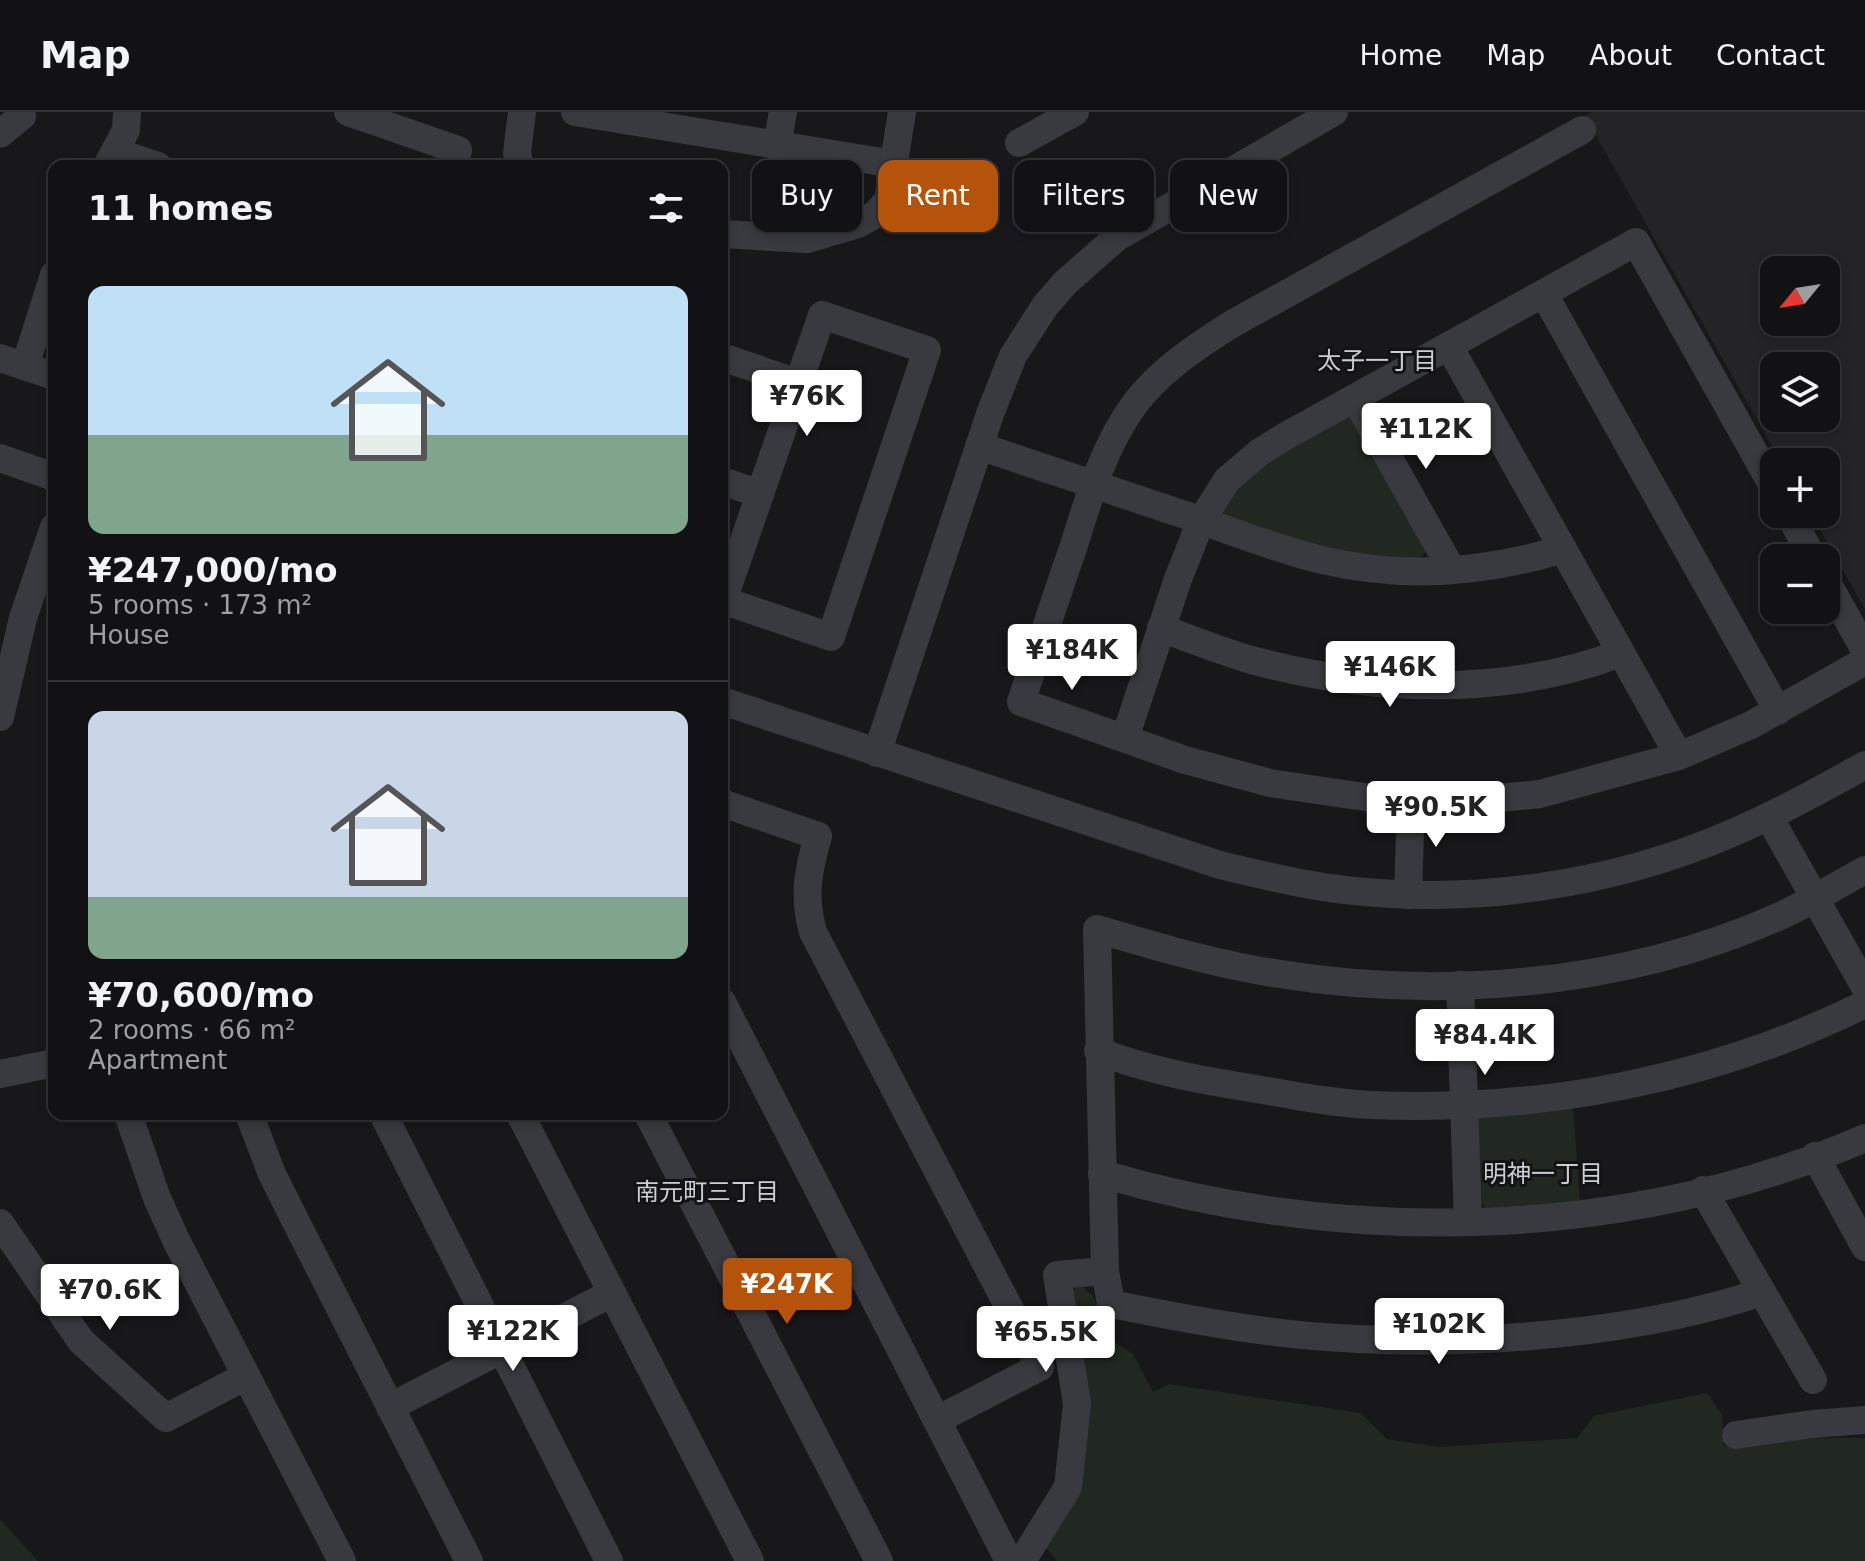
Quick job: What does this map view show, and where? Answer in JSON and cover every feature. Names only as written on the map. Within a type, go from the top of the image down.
[{"type":"street","points":[[112,159],[126,130],[127,112]]},
{"type":"street","points":[[348,112],[458,150],[455,160]]},
{"type":"street","points":[[519,160],[522,112]]},
{"type":"street","points":[[575,112],[878,161]]},
{"type":"street","points":[[777,145],[783,112]]},
{"type":"street","points":[[895,160],[902,112]]},
{"type":"street","points":[[1019,143],[1075,112]]},
{"type":"street","points":[[877,753],[1004,375],[1018,346],[1045,306],[1093,256],[1147,219],[1334,112]]},
{"type":"street","points":[[1582,130],[1293,289],[1202,343],[1153,383],[1121,426],[1094,484],[1021,702],[1185,760],[1270,783],[1316,792],[1411,802],[1492,800],[1540,794],[1679,756],[1725,738],[1778,711],[1865,661]]},
{"type":"street","points":[[728,234],[807,239],[858,224],[878,212]]},
{"type":"street","points":[[1125,738],[1182,567],[1201,521],[1213,498],[1242,466],[1284,437],[1636,242],[1760,463]]},
{"type":"street","points":[[48,287],[12,362],[48,374]]},
{"type":"street","points":[[1544,294],[1778,711]]},
{"type":"street","points":[[728,586],[822,315],[927,350],[831,637],[728,602]]},
{"type":"street","points":[[1449,346],[1679,756]]},
{"type":"street","points":[[728,359],[798,383]]},
{"type":"street","points":[[1355,398],[1452,570]]},
{"type":"street","points":[[979,446],[1323,560],[1384,570],[1452,570],[1501,565],[1563,549]]},
{"type":"street","points":[[0,458],[48,475]]},
{"type":"street","points":[[728,483],[760,494]]},
{"type":"street","points":[[0,717],[4,676],[46,576]]},
{"type":"street","points":[[1840,606],[1865,650]]},
{"type":"street","points":[[1161,628],[1248,659],[1405,684],[1482,684],[1592,663],[1621,653]]},
{"type":"street","points":[[728,703],[1220,865],[1285,881],[1408,895],[1497,892],[1590,878],[1688,851],[1769,817],[1865,765]]},
{"type":"street","points":[[1408,895],[1411,802]]},
{"type":"street","points":[[728,805],[818,836],[806,890],[813,932],[1040,1367],[937,1420]]},
{"type":"street","points":[[1769,817],[1865,987]]},
{"type":"street","points":[[1762,1292],[1687,1313],[1583,1329],[1476,1339],[1359,1339],[1195,1320],[1111,1304],[1105,1271],[1097,929],[1170,950],[1273,973],[1368,983],[1460,985],[1563,977],[1689,949],[1750,929],[1865,870]]},
{"type":"street","points":[[1460,985],[1468,1221]]},
{"type":"street","points":[[1098,1051],[1167,1072],[1317,1099],[1369,1104],[1464,1104],[1571,1095],[1660,1078],[1798,1036],[1865,1004]]},
{"type":"street","points":[[728,1014],[1009,1561]]},
{"type":"street","points":[[1,1071],[48,1064]]},
{"type":"street","points":[[130,1120],[157,1198],[176,1240],[342,1561]]},
{"type":"street","points":[[251,1120],[272,1174],[469,1561]]},
{"type":"street","points":[[386,1120],[609,1561]]},
{"type":"street","points":[[523,1120],[750,1561]]},
{"type":"street","points":[[651,1120],[879,1561]]},
{"type":"street","points":[[1102,1174],[1187,1197],[1292,1215],[1382,1222],[1468,1221],[1578,1215],[1703,1190],[1731,1184],[1865,1138]]},
{"type":"street","points":[[1815,1156],[1865,1247]]},
{"type":"street","points":[[1703,1190],[1813,1380]]},
{"type":"street","points":[[0,1223],[81,1341],[166,1418],[246,1376]]},
{"type":"street","points":[[1022,1561],[1068,1487],[1077,1404],[1057,1275],[1105,1271]]},
{"type":"street","points":[[390,1407],[612,1293]]},
{"type":"street","points":[[1736,1435],[1865,1420]]},
{"type":"shaded area","points":[[1592,112],[1865,112],[1865,609],[1840,565],[1840,544],[1828,544],[1819,528],[1840,528],[1840,448],[1773,448],[1764,432],[1840,432],[1840,352],[1760,352],[1760,425],[1585,116]]},
{"type":"shaded area","points":[[1344,414],[1360,421],[1430,547],[1416,562],[1338,553],[1224,519],[1220,502],[1246,475]]},
{"type":"shaded area","points":[[1573,1105],[1580,1202],[1488,1212],[1476,1196],[1472,1121],[1486,1112]]},
{"type":"shaded area","points":[[1078,1283],[1092,1295],[1116,1343],[1133,1354],[1153,1392],[1169,1384],[1360,1413],[1387,1439],[1440,1447],[1577,1438],[1594,1416],[1707,1393],[1722,1414],[1724,1446],[1804,1438],[1865,1438],[1865,1561],[1057,1561],[1043,1544],[1079,1480],[1071,1294]]},
{"type":"shaded area","points":[[0,1519],[38,1561],[0,1561]]},
{"type":"district","name":"太子一丁目","points":[[1377,361]]},
{"type":"district","name":"明神一丁目","points":[[1543,1174]]},
{"type":"district","name":"南元町三丁目","points":[[707,1192]]}]
